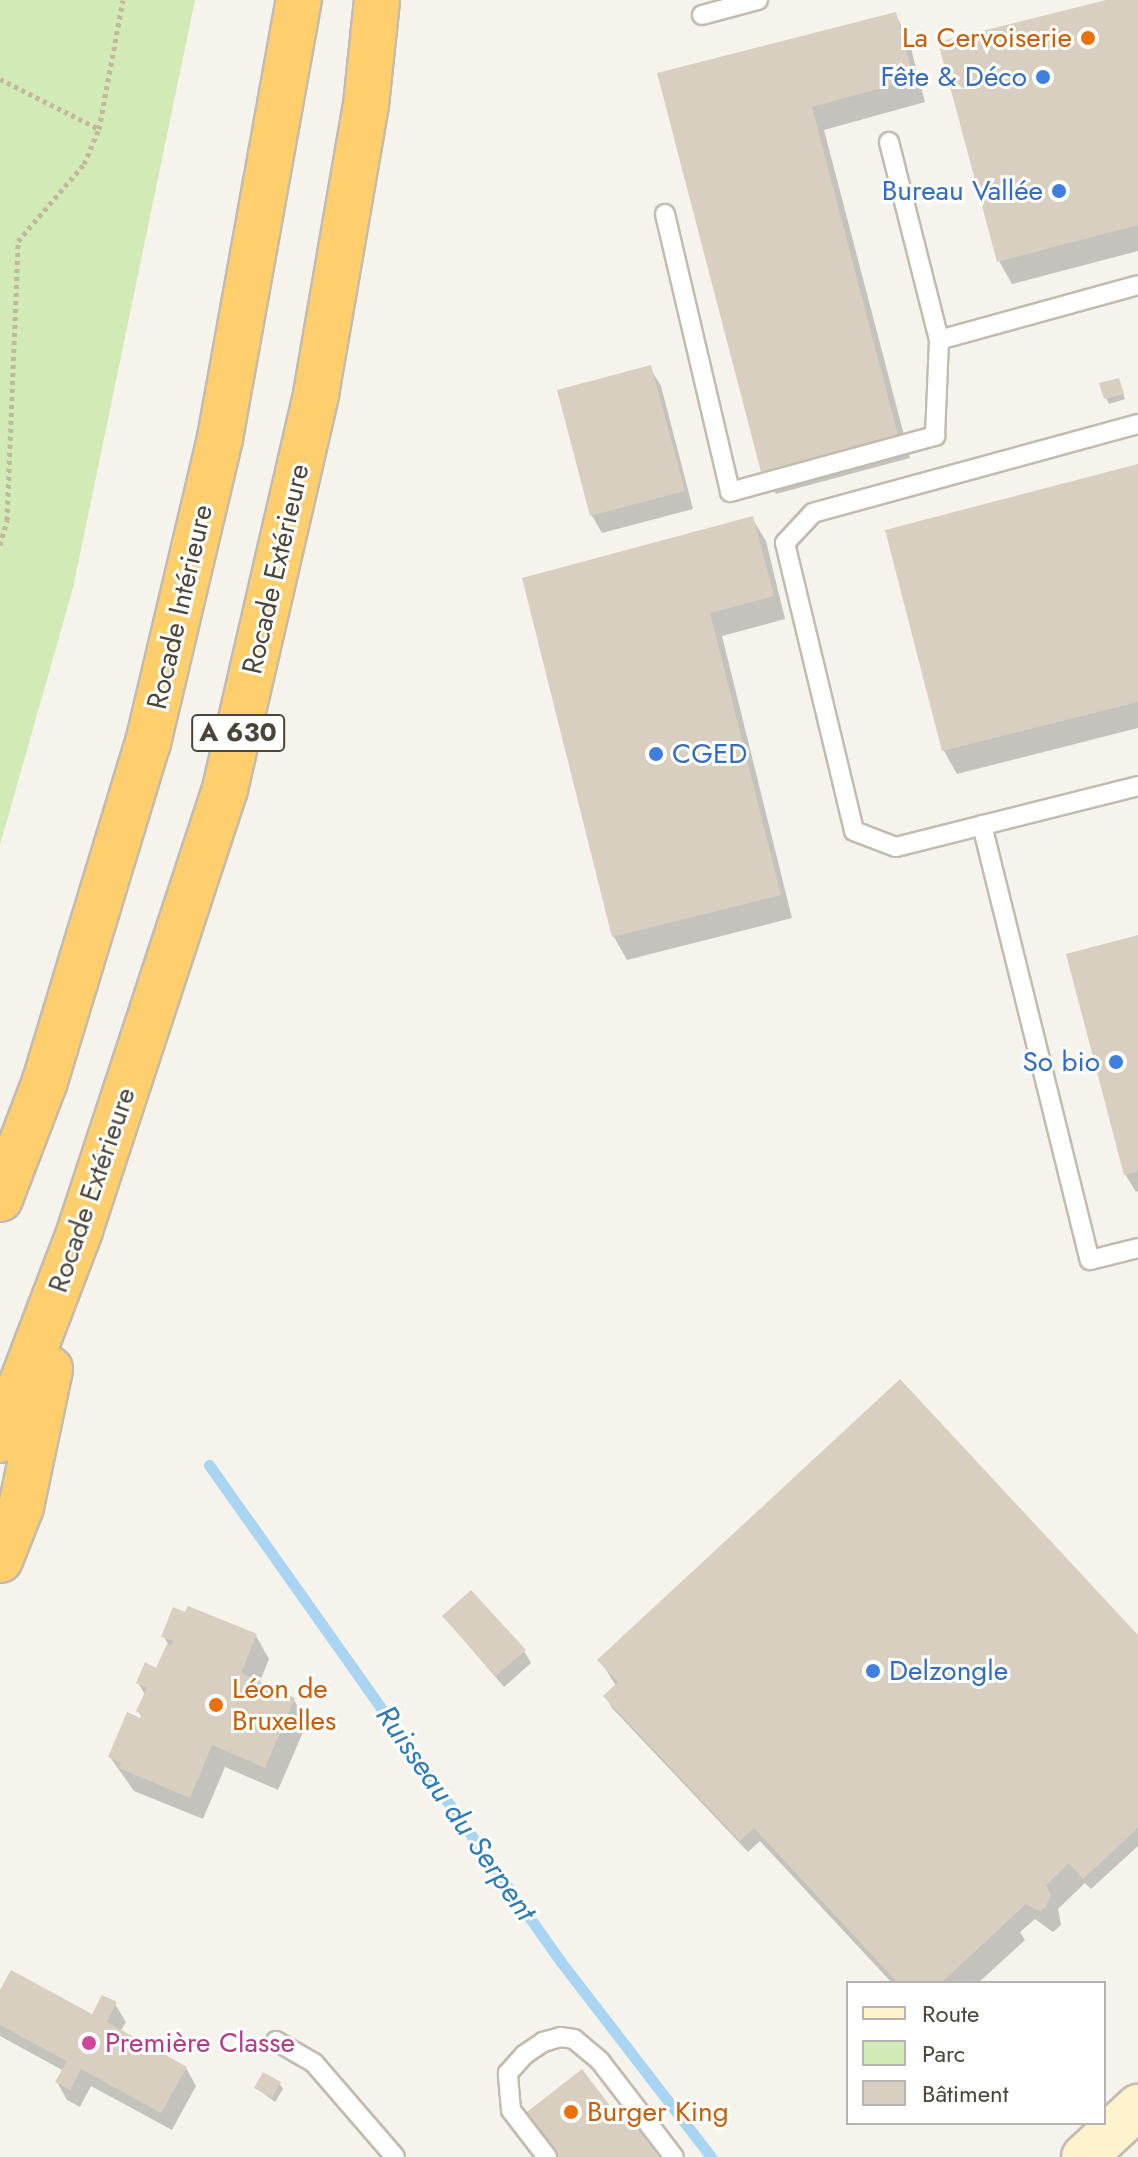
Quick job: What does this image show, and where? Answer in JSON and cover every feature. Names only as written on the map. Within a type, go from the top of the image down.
[{"type":"highway","name":"Rocade Intérieure","points":[[0,1199],[45,1081],[148,743],[220,438],[299,0]]},
{"type":"highway","name":"Rocade Extérieure","points":[[0,1440],[80,1230],[225,789],[316,394],[366,105],[377,0]]},
{"type":"highway","points":[[0,1560],[21,1507],[80,1230]]},
{"type":"street","points":[[1084,2157],[1138,2107]]},
{"type":"lane","points":[[702,15],[758,0]]},
{"type":"lane","points":[[665,214],[730,492],[935,436],[939,340],[889,142]]},
{"type":"lane","points":[[939,340],[1138,285]]},
{"type":"lane","points":[[1138,424],[813,513],[785,543],[854,831],[896,847],[1138,786]]},
{"type":"lane","points":[[982,825],[1090,1260],[1138,1248]]},
{"type":"lane","points":[[547,2157],[511,2110],[508,2073],[524,2055],[543,2042],[560,2037],[574,2039],[600,2061],[674,2157]]},
{"type":"lane","points":[[276,2041],[314,2063],[395,2157]]},
{"type":"path","points":[[0,545],[7,520],[18,241],[84,164],[99,129],[123,0]]},
{"type":"path","points":[[0,79],[99,129]]},
{"type":"green space","points":[[0,0],[195,0],[73,588],[0,845]]},
{"type":"building","points":[[1106,0],[1138,0],[1138,225],[997,262],[938,42]]},
{"type":"building","points":[[896,12],[914,79],[812,107],[898,435],[761,472],[657,73]]},
{"type":"building","points":[[651,365],[685,491],[590,516],[557,390]]},
{"type":"building","points":[[1119,378],[1124,394],[1104,399],[1099,383]]},
{"type":"building","points":[[1138,464],[1138,702],[942,751],[885,530]]},
{"type":"building","name":"CGED","points":[[753,516],[774,596],[710,613],[781,895],[612,937],[522,578]]},
{"type":"building","name":"So bio","points":[[1138,935],[1138,1171],[1124,1175],[1066,954]]},
{"type":"building","name":"Delzongle","points":[[900,1379],[1138,1635],[1138,1828],[1083,1879],[1069,1863],[1046,1885],[1051,1895],[1045,1908],[1039,1911],[1026,1904],[943,1981],[896,1981],[754,1828],[740,1841],[603,1696],[618,1682],[597,1660]]},
{"type":"building","points":[[471,1590],[526,1650],[496,1676],[442,1616]]},
{"type":"building","name":"Léon de Bruxelles","points":[[188,1606],[257,1634],[241,1673],[295,1698],[265,1768],[212,1745],[190,1798],[119,1768],[121,1763],[108,1757],[127,1712],[140,1718],[142,1715],[136,1711],[147,1688],[136,1683],[145,1662],[156,1668],[167,1644],[171,1646],[174,1641],[161,1637],[173,1607],[185,1612]]},
{"type":"building","name":"Première Classe","points":[[11,1970],[92,2014],[102,1995],[117,2002],[107,2022],[187,2067],[161,2113],[81,2069],[70,2090],[55,2082],[67,2061],[0,2025],[0,1990]]},
{"type":"building","name":"Burger King","points":[[582,2069],[617,2115],[623,2110],[659,2157],[556,2157],[523,2115]]},
{"type":"building","points":[[263,2072],[281,2082],[272,2098],[254,2088]]},
{"type":"waterway","name":"Ruisseau du Serpent","points":[[209,1465],[561,1962],[711,2157]]},
{"type":"place","name":"La Cervoiserie","points":[[1088,38]]},
{"type":"place","name":"Fête & Déco","points":[[1043,77]]},
{"type":"place","name":"Bureau Vallée","points":[[1059,191]]},
{"type":"place","name":"CGED","points":[[656,754]]},
{"type":"place","name":"So bio","points":[[1116,1062]]},
{"type":"place","name":"Delzongle","points":[[873,1671]]},
{"type":"place","name":"Léon de Bruxelles","points":[[216,1705]]},
{"type":"place","name":"Première Classe","points":[[89,2043]]},
{"type":"place","name":"Burger King","points":[[571,2112]]}]
